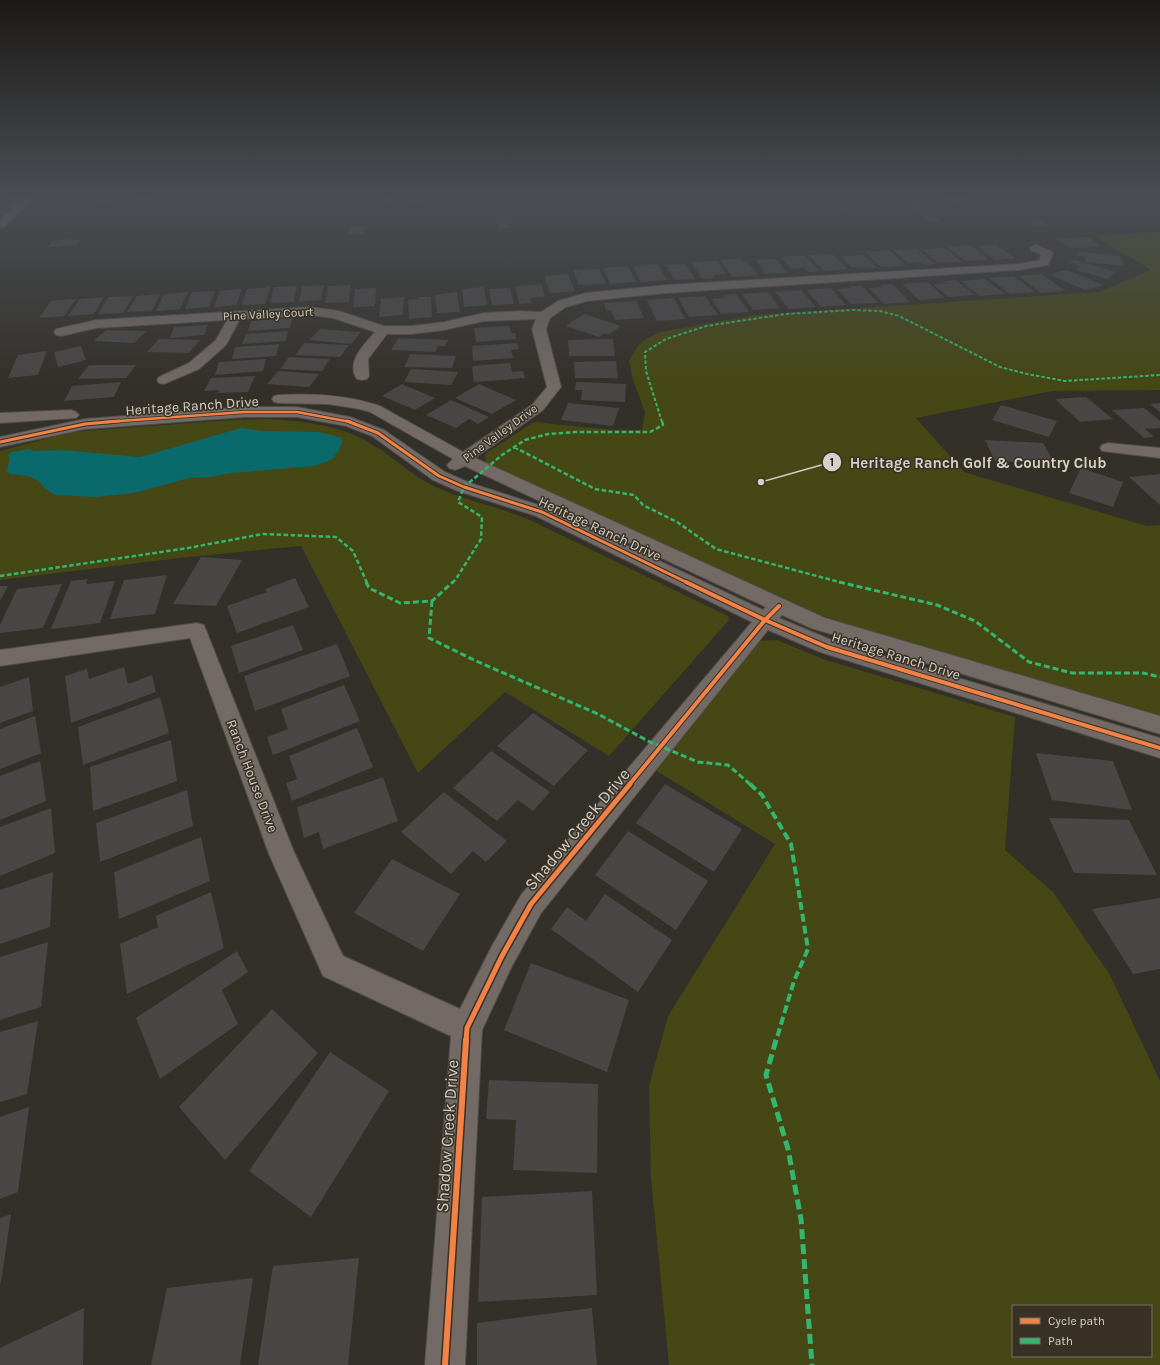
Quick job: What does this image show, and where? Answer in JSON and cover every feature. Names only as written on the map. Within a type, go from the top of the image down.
[{"type":"street","points":[[544,316],[562,304],[586,297],[666,289],[1019,267],[1044,263],[1045,259]]},
{"type":"street","name":"Pine Valley Court","points":[[62,332],[96,324],[310,310],[335,314],[383,330],[412,330],[444,326],[484,317],[519,315],[544,316]]},
{"type":"street","points":[[164,380],[194,366],[221,342],[236,315]]},
{"type":"street","name":"Pine Valley Drive","points":[[439,476],[538,407],[554,387],[539,329],[544,316]]},
{"type":"street","points":[[362,376],[361,359],[383,330]]},
{"type":"street","name":"Heritage Ranch Drive","points":[[0,418],[58,416],[283,399],[324,399],[350,402],[375,409],[464,459],[772,613],[827,647],[1160,748]]},
{"type":"street","name":"Heritage Ranch Drive","points":[[0,442],[85,424],[244,412],[290,412],[331,418],[365,427],[390,441],[414,460],[439,476],[464,487],[542,512],[772,613],[818,623],[1160,726]]},
{"type":"street","points":[[1108,448],[1160,453]]},
{"type":"street","name":"Shadow Creek Drive","points":[[445,1365],[467,1028],[502,956],[531,904],[772,613]]},
{"type":"street","name":"Ranch House Drive","points":[[0,658],[197,630],[282,854],[333,966],[467,1028]]},
{"type":"shaded area","points":[[1132,259],[1160,259],[1160,390],[1052,391],[916,418],[964,472],[1147,526],[1160,525],[1160,715],[858,628],[821,615],[486,463],[485,454],[534,422],[614,430],[642,430],[645,412],[633,380],[629,361],[641,343],[649,337],[661,332],[754,315],[1099,292],[1151,270]]},
{"type":"shaded area","points":[[268,419],[322,425],[361,438],[381,450],[427,483],[447,492],[530,520],[728,616],[729,620],[609,756],[505,692],[418,773],[301,546],[179,558],[0,580],[0,451],[64,434],[84,431],[232,420]]},
{"type":"shaded area","points":[[777,640],[823,659],[1015,717],[1005,850],[1053,892],[1110,975],[1160,1081],[1160,1365],[669,1365],[651,1178],[649,1086],[668,1016],[775,844],[652,768],[759,641]]},
{"type":"water","points":[[241,428],[262,431],[319,432],[342,438],[342,443],[338,452],[331,460],[314,466],[189,478],[134,493],[96,497],[56,495],[45,489],[39,481],[28,476],[10,474],[7,471],[10,457],[7,456],[12,452],[30,449],[33,451],[62,450],[140,457]]},
{"type":"building","points":[[740,259],[742,262],[747,261],[758,275],[732,277],[720,260]]},
{"type":"building","points":[[776,259],[787,273],[766,274],[755,260]]},
{"type":"building","points":[[782,259],[808,259],[819,271],[809,272],[805,268],[791,269]]},
{"type":"building","points":[[812,259],[837,259],[848,269],[824,271]]},
{"type":"building","points":[[843,259],[868,259],[878,268],[851,267]]},
{"type":"building","points":[[872,259],[898,259],[906,266],[881,267]]},
{"type":"building","points":[[903,259],[929,259],[935,264],[923,265],[920,262],[908,263]]},
{"type":"building","points":[[933,259],[958,259],[962,262],[938,263]]},
{"type":"building","points":[[962,259],[987,259],[989,260],[965,261]]},
{"type":"building","points":[[1085,259],[1121,259],[1124,266],[1086,262]]},
{"type":"building","points":[[1074,260],[1116,272],[1108,279],[1076,270],[1081,266],[1070,263]]},
{"type":"building","points":[[717,261],[726,274],[713,275],[714,278],[702,279],[691,262]]},
{"type":"building","points":[[658,264],[667,280],[641,282],[633,266]]},
{"type":"building","points":[[686,264],[695,279],[675,280],[666,265]]},
{"type":"building","points":[[628,266],[637,282],[610,284],[603,268]]},
{"type":"building","points":[[599,269],[606,284],[579,285],[573,270]]},
{"type":"building","points":[[1067,270],[1103,285],[1085,290],[1049,274]]},
{"type":"building","points":[[568,274],[575,291],[550,293],[544,276]]},
{"type":"building","points":[[1042,274],[1066,291],[1041,293],[1018,276]]},
{"type":"building","points":[[1014,276],[1035,292],[1010,294],[989,278]]},
{"type":"building","points":[[985,279],[1005,294],[980,296],[961,281]]},
{"type":"building","points":[[956,280],[974,295],[948,297],[933,284],[946,283],[943,281]]},
{"type":"building","points":[[928,282],[945,298],[919,300],[902,284]]},
{"type":"building","points":[[542,284],[545,297],[530,298],[531,303],[519,304],[515,286]]},
{"type":"building","points":[[892,284],[910,302],[884,304],[869,288],[883,287],[880,285]]},
{"type":"building","points":[[324,285],[321,300],[299,302],[302,286]]},
{"type":"building","points":[[351,285],[349,302],[325,303],[328,286]]},
{"type":"building","points":[[297,286],[294,302],[270,303],[274,287]]},
{"type":"building","points":[[850,286],[862,286],[878,303],[851,304],[837,289],[851,288]]},
{"type":"building","points":[[270,287],[265,304],[242,305],[247,289]]},
{"type":"building","points":[[484,287],[487,305],[464,307],[462,289]]},
{"type":"building","points":[[376,288],[375,306],[353,307],[355,289]]},
{"type":"building","points":[[510,288],[514,304],[492,305],[489,289]]},
{"type":"building","points":[[831,288],[846,305],[821,307],[807,290]]},
{"type":"building","points":[[242,289],[236,305],[214,307],[220,291]]},
{"type":"building","points":[[801,290],[816,307],[789,309],[775,292]]},
{"type":"building","points":[[215,291],[209,307],[185,309],[192,292]]},
{"type":"building","points":[[188,292],[180,309],[156,311],[164,294]]},
{"type":"building","points":[[457,292],[460,312],[437,313],[435,295]]},
{"type":"building","points":[[768,292],[780,308],[753,310],[742,294]]},
{"type":"building","points":[[160,294],[152,311],[127,312],[137,296]]},
{"type":"building","points":[[736,294],[749,312],[721,314],[712,299],[725,298],[723,295]]},
{"type":"building","points":[[133,296],[123,313],[98,314],[108,297]]},
{"type":"building","points":[[705,296],[718,315],[689,317],[678,298]]},
{"type":"building","points":[[104,297],[94,314],[68,316],[80,299]]},
{"type":"building","points":[[404,297],[403,315],[379,317],[381,299]]},
{"type":"building","points":[[418,297],[431,297],[432,317],[409,319],[408,300],[418,299]]},
{"type":"building","points":[[674,298],[685,319],[657,321],[647,300]]},
{"type":"building","points":[[76,299],[64,316],[39,318],[51,301]]},
{"type":"building","points":[[636,301],[644,318],[615,320],[611,310],[606,310],[604,303]]},
{"type":"building","points":[[584,314],[621,326],[608,335],[604,333],[599,337],[566,326]]},
{"type":"building","points":[[292,318],[290,328],[248,331],[251,321]]},
{"type":"building","points":[[208,325],[204,335],[170,338],[174,327]]},
{"type":"building","points":[[509,326],[511,333],[515,333],[516,339],[476,342],[474,328]]},
{"type":"building","points":[[320,329],[361,332],[351,344],[309,340]]},
{"type":"building","points":[[106,330],[146,331],[134,343],[94,341]]},
{"type":"building","points":[[288,331],[286,341],[242,344],[246,334]]},
{"type":"building","points":[[398,338],[448,340],[445,346],[438,346],[435,352],[391,350]]},
{"type":"building","points":[[159,339],[200,340],[189,353],[147,352]]},
{"type":"building","points":[[613,339],[615,356],[569,356],[568,340]]},
{"type":"building","points":[[304,343],[349,345],[340,357],[295,355]]},
{"type":"building","points":[[517,343],[519,349],[511,350],[513,358],[473,361],[472,346]]},
{"type":"building","points":[[279,344],[276,356],[232,359],[235,347]]},
{"type":"building","points":[[81,346],[86,360],[58,367],[54,352]]},
{"type":"building","points":[[47,351],[38,375],[8,378],[18,355]]},
{"type":"building","points":[[410,354],[456,356],[452,368],[404,367]]},
{"type":"building","points":[[289,357],[330,359],[322,371],[280,369]]},
{"type":"building","points":[[266,359],[263,371],[215,375],[219,362]]},
{"type":"building","points":[[616,361],[618,378],[575,378],[574,362]]},
{"type":"building","points":[[510,363],[512,372],[523,371],[525,378],[474,382],[472,366]]},
{"type":"building","points":[[89,365],[136,365],[126,378],[78,379]]},
{"type":"building","points":[[411,369],[458,372],[451,385],[404,382]]},
{"type":"building","points":[[278,371],[319,374],[309,387],[267,384]]},
{"type":"building","points":[[255,376],[248,392],[218,393],[219,390],[204,391],[211,378]]},
{"type":"building","points":[[121,382],[114,397],[64,401],[72,386]]},
{"type":"building","points":[[576,382],[626,384],[625,402],[581,400],[582,390],[575,390]]},
{"type":"building","points":[[402,384],[435,398],[415,410],[382,396]]},
{"type":"building","points":[[479,384],[516,400],[492,414],[455,398]]},
{"type":"building","points":[[1086,397],[1113,419],[1080,422],[1055,399]]},
{"type":"building","points":[[451,400],[489,417],[478,424],[469,419],[456,428],[426,415]]},
{"type":"building","points":[[568,403],[619,408],[613,426],[561,420]]},
{"type":"building","points":[[1160,403],[1160,412],[1150,404]]},
{"type":"building","points":[[1001,405],[1057,421],[1049,437],[992,420]]},
{"type":"building","points":[[1144,408],[1160,421],[1160,428],[1145,429],[1154,437],[1144,438],[1112,410]]},
{"type":"building","points":[[985,440],[1043,443],[1055,464],[995,461]]},
{"type":"building","points":[[1081,468],[1123,482],[1113,507],[1069,493]]},
{"type":"building","points":[[1160,474],[1160,505],[1129,477]]},
{"type":"building","points":[[201,557],[242,560],[216,606],[173,604]]},
{"type":"building","points":[[167,575],[155,614],[110,619],[124,580]]},
{"type":"building","points":[[295,578],[309,607],[237,633],[227,606],[267,592],[265,589]]},
{"type":"building","points":[[88,579],[86,584],[115,581],[100,623],[51,629],[71,581]]},
{"type":"building","points":[[62,584],[43,628],[0,633],[0,625],[17,589]]},
{"type":"building","points":[[0,586],[8,586],[0,601]]},
{"type":"building","points":[[293,625],[303,650],[239,673],[231,646]]},
{"type":"building","points":[[337,644],[350,676],[255,711],[244,676]]},
{"type":"building","points":[[124,667],[128,684],[152,675],[156,692],[71,723],[65,676],[87,669],[89,679]]},
{"type":"building","points":[[29,677],[33,711],[0,723],[0,687]]},
{"type":"building","points":[[344,685],[360,721],[273,755],[267,737],[288,729],[281,709]]},
{"type":"building","points":[[160,697],[169,733],[83,765],[78,727]]},
{"type":"building","points":[[533,713],[588,750],[554,786],[497,746]]},
{"type":"building","points":[[35,716],[41,753],[0,769],[0,729]]},
{"type":"building","points":[[357,728],[373,767],[292,801],[286,783],[297,779],[289,756]]},
{"type":"building","points":[[171,740],[177,781],[93,811],[90,767]]},
{"type":"building","points":[[491,751],[550,792],[533,811],[518,800],[497,821],[453,788]]},
{"type":"building","points":[[1036,753],[1113,761],[1132,810],[1052,800]]},
{"type":"building","points":[[40,761],[46,801],[0,820],[0,776]]},
{"type":"building","points":[[383,777],[398,821],[323,849],[319,832],[304,838],[297,807]]},
{"type":"building","points":[[665,784],[742,829],[714,872],[636,823]]},
{"type":"building","points":[[187,790],[193,826],[100,862],[96,823]]},
{"type":"building","points":[[444,792],[507,841],[486,862],[473,851],[451,874],[401,832]]},
{"type":"building","points":[[51,808],[55,853],[0,876],[0,827]]},
{"type":"building","points":[[1049,818],[1129,820],[1157,875],[1074,873]]},
{"type":"building","points":[[628,831],[708,881],[676,930],[595,875]]},
{"type":"building","points":[[201,837],[210,881],[119,919],[114,872]]},
{"type":"building","points":[[392,859],[460,894],[423,951],[354,913]]},
{"type":"building","points":[[53,872],[50,927],[0,944],[0,890]]},
{"type":"building","points":[[211,892],[224,948],[127,994],[120,944],[158,927],[156,916]]},
{"type":"building","points":[[605,894],[672,940],[638,992],[551,929],[567,907],[586,921]]},
{"type":"building","points":[[1160,898],[1160,969],[1133,974],[1092,909]]},
{"type":"building","points":[[48,942],[41,1007],[0,1020],[0,957]]},
{"type":"building","points":[[237,951],[248,972],[222,990],[238,1024],[160,1079],[136,1018]]},
{"type":"building","points":[[531,963],[629,1000],[607,1072],[504,1030]]},
{"type":"building","points":[[272,1009],[318,1053],[225,1160],[179,1107]]},
{"type":"building","points":[[38,1021],[27,1094],[0,1102],[0,1032]]},
{"type":"building","points":[[330,1052],[389,1091],[311,1217],[249,1171]]},
{"type":"building","points":[[489,1080],[598,1084],[597,1173],[513,1170],[516,1120],[486,1119]]},
{"type":"building","points":[[29,1107],[18,1192],[0,1199],[0,1117]]},
{"type":"building","points":[[592,1191],[597,1295],[478,1302],[482,1197]]},
{"type":"building","points":[[11,1214],[1,1283],[0,1218]]},
{"type":"building","points":[[359,1258],[348,1365],[258,1365],[273,1266]]},
{"type":"building","points":[[253,1278],[240,1365],[151,1365],[167,1288]]},
{"type":"building","points":[[84,1308],[83,1365],[0,1365],[0,1348]]},
{"type":"building","points":[[592,1308],[597,1365],[477,1365],[477,1323]]},
{"type":"marked path","points":[[0,576],[188,548],[263,534],[336,537],[353,551],[369,588],[400,603],[432,601],[456,579],[481,539],[482,517],[458,502],[464,487],[502,455],[525,440],[548,434],[576,432],[650,432],[663,425],[658,405],[646,371],[645,352],[666,339],[706,326],[786,314],[852,310],[880,311],[899,316],[1000,367],[1027,374],[1065,381],[1160,375]]},
{"type":"marked path","points":[[514,447],[595,489],[634,495],[643,505],[677,522],[716,549],[803,573],[937,605],[975,621],[1029,662],[1072,673],[1143,673],[1160,677]]},
{"type":"marked path","points":[[432,601],[429,638],[476,661],[598,714],[650,742],[698,762],[728,765],[762,795],[791,844],[808,949],[794,981],[766,1075],[788,1149],[801,1219],[812,1365]]},
{"type":"cycle path","points":[[0,442],[85,424],[244,412],[297,412],[350,422],[378,433],[439,476],[464,487],[542,512],[765,620],[827,647],[1160,748]]},
{"type":"cycle path","points":[[445,1365],[467,1028],[502,956],[531,904],[765,620],[779,606]]},
{"type":"place","name":"Heritage Ranch Golf & Country Club","points":[[761,482]]}]
